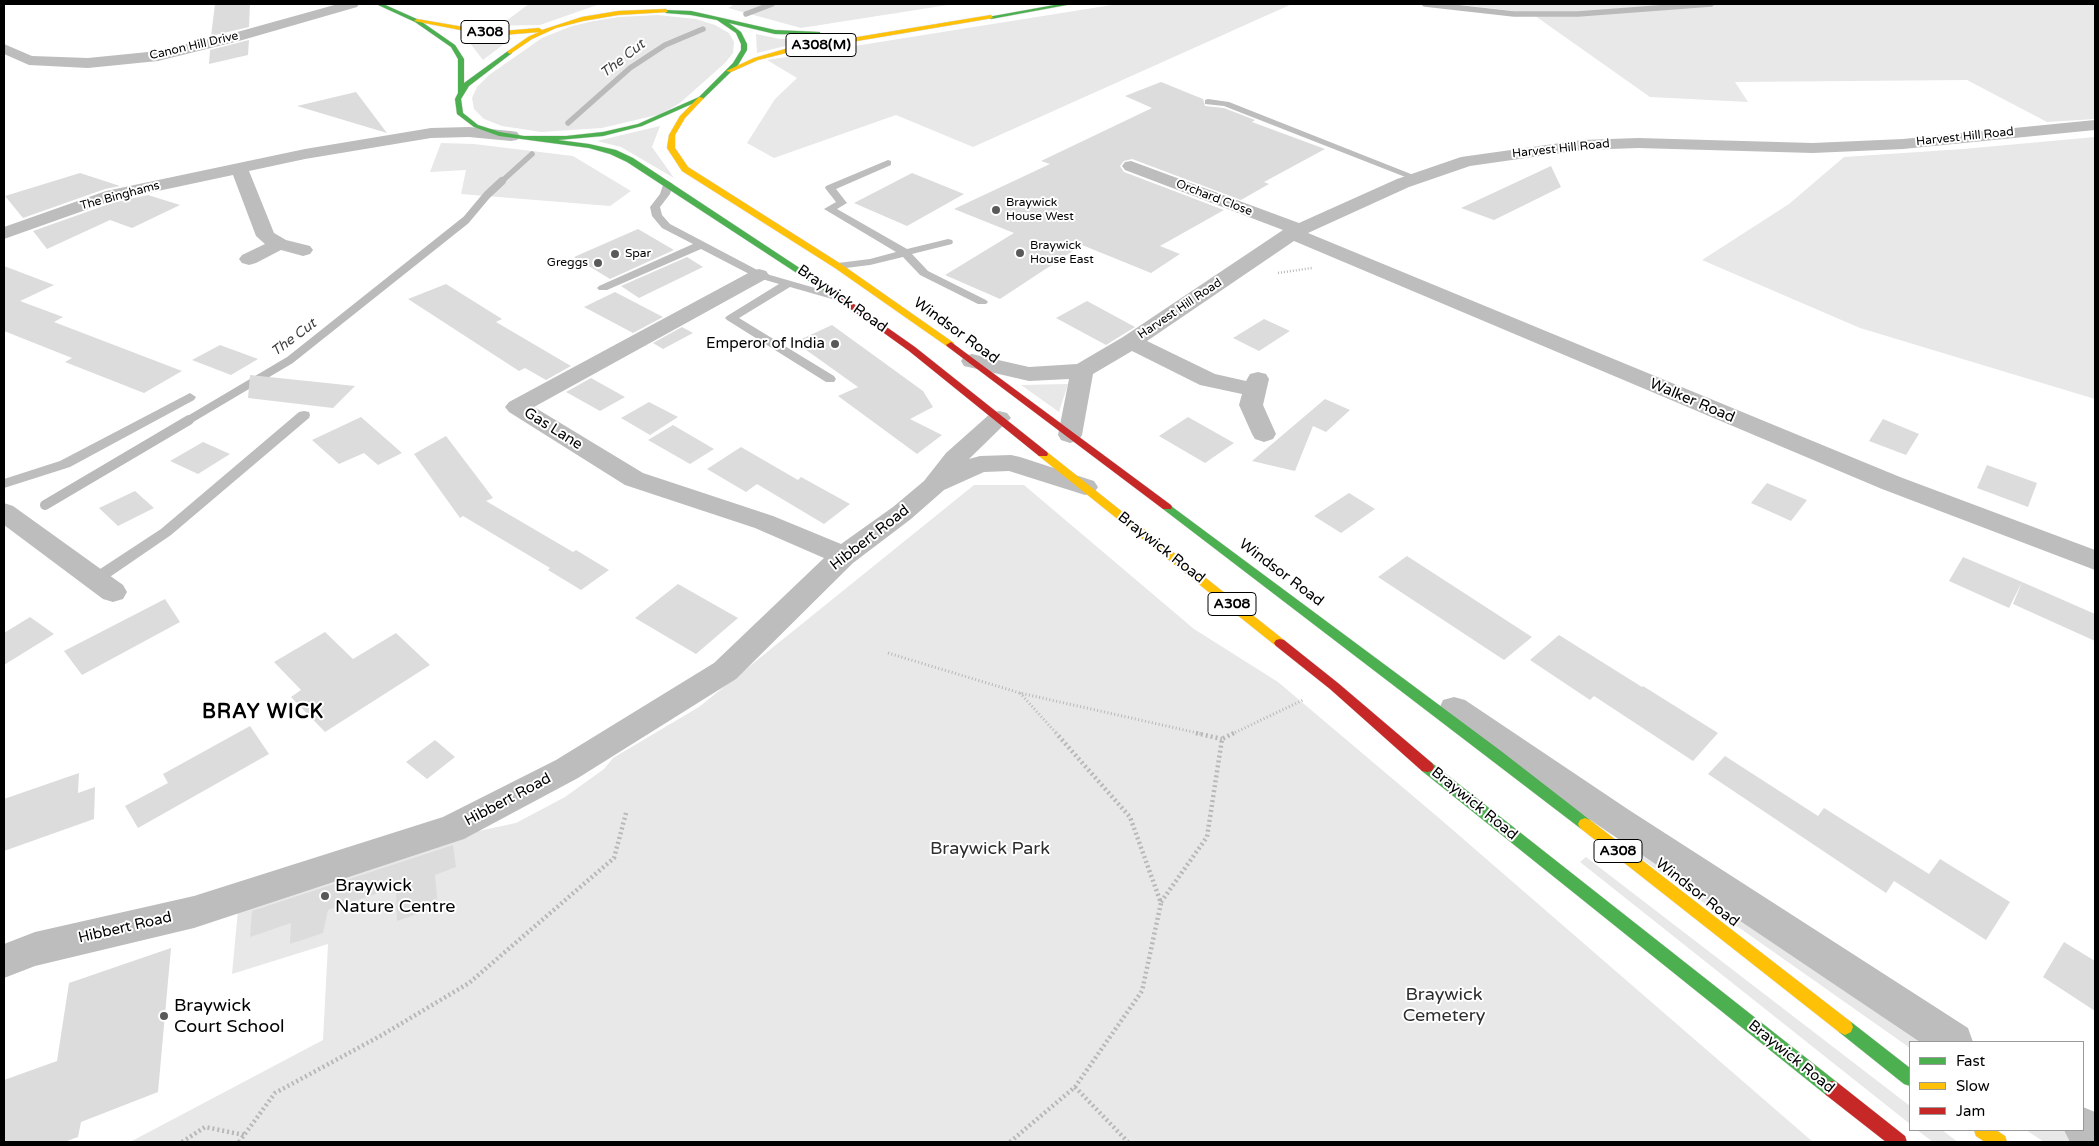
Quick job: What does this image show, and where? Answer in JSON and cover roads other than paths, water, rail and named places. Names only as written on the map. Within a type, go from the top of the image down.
[{"type":"main road","name":"A308","points":[[379,4],[417,21],[442,37],[457,52],[462,68],[459,99]]},
{"type":"main road","points":[[582,19],[615,4]]},
{"type":"main road","points":[[665,4],[716,18],[738,32],[744,44],[741,57],[729,71]]},
{"type":"main road","name":"A308(M)","points":[[716,18],[775,32],[810,34],[1002,4]]},
{"type":"main road","name":"A308(M)","points":[[729,71],[750,61],[785,51],[1069,4]]},
{"type":"main road","points":[[702,98],[656,119],[621,130],[585,136],[517,137],[476,126],[466,120],[460,114],[459,99],[484,69],[530,38],[554,27],[582,19],[618,13],[650,11],[691,13],[716,18]]},
{"type":"main road","name":"A308","points":[[417,21],[492,33],[534,31],[554,27]]},
{"type":"main road","name":"Windsor Road","points":[[729,71],[682,118],[672,135],[671,148],[678,162],[695,176],[838,266],[946,341],[1496,755],[1909,1077]]},
{"type":"main road","name":"Braywick Road","points":[[517,137],[578,144],[613,152],[630,160],[843,299],[912,349],[1334,686],[1444,781],[1899,1142]]},
{"type":"main road","points":[[1983,1131],[1999,1142]]},
{"type":"street","name":"Canon Hill Drive","points":[[4,48],[29,60],[88,63],[158,56],[234,38],[352,4]]},
{"type":"street","name":"The Binghams","points":[[431,133],[450,121],[459,99]]},
{"type":"street","name":"Harvest Hill Road","points":[[972,361],[1029,374],[1082,371],[1131,342],[1295,231],[1416,178],[1467,161],[1582,145],[1638,142],[1813,148],[1912,143],[2095,125]]},
{"type":"street","name":"The Binghams","points":[[4,233],[106,197],[320,151],[431,133],[469,132],[517,137]]},
{"type":"street","name":"Orchard Close","points":[[1155,154],[1124,170],[1295,231]]},
{"type":"street","points":[[239,168],[266,236],[279,244],[303,250]]},
{"type":"street","name":"Walker Road","points":[[1295,231],[1323,246],[1891,483],[2095,560]]},
{"type":"street","points":[[249,259],[279,244]]},
{"type":"street","name":"Gas Lane","points":[[759,275],[517,407],[634,479],[764,522],[843,556]]},
{"type":"street","points":[[1131,342],[1208,380],[1256,384],[1250,405],[1264,434]]},
{"type":"street","points":[[1070,435],[1082,371]]},
{"type":"street","name":"Hibbert Road","points":[[933,488],[955,459],[999,418]]},
{"type":"street","name":"Hibbert Road","points":[[4,961],[35,949],[194,912],[452,829],[567,769],[725,671],[843,556],[933,488],[980,464],[1011,463],[1085,487]]},
{"type":"street","points":[[4,512],[104,585]]},
{"type":"street","points":[[1325,625],[1952,1041]]},
{"type":"street","points":[[2084,1128],[2095,1136]]},
{"type":"lane","points":[[1208,102],[1226,104],[1416,178]]},
{"type":"lane","points":[[888,162],[830,188],[842,203],[830,209],[904,253],[924,273],[982,302]]},
{"type":"lane","points":[[668,184],[665,194],[655,207],[657,216],[666,226],[759,275],[843,299]]},
{"type":"lane","points":[[838,266],[870,262],[948,242]]},
{"type":"lane","points":[[603,288],[700,245]]},
{"type":"lane","points":[[788,284],[731,318],[830,379]]},
{"type":"lane","points":[[4,484],[66,464],[190,397]]},
{"type":"lane","points":[[104,585],[304,415]]},
{"type":"waterway","name":"The Cut","points":[[746,14],[772,4]]},
{"type":"waterway","points":[[1425,4],[1514,14],[1578,14],[1711,4]]},
{"type":"waterway","name":"The Cut","points":[[568,123],[630,68],[665,45],[703,29]]},
{"type":"waterway","name":"The Cut","points":[[501,182],[532,154]]},
{"type":"waterway","name":"The Cut","points":[[187,421],[290,360],[466,220],[487,195],[502,181]]},
{"type":"waterway","name":"The Cut","points":[[45,505],[189,420]]},
{"type":"place","name":"Braywick House West","points":[[996,210]]},
{"type":"place","name":"Braywick House East","points":[[1020,253]]},
{"type":"place","name":"Spar","points":[[615,254]]},
{"type":"place","name":"Greggs","points":[[598,263]]},
{"type":"place","name":"Emperor of India","points":[[835,344]]},
{"type":"place","name":"Braywick Nature Centre","points":[[325,896]]},
{"type":"place","name":"Braywick Court School","points":[[164,1016]]},
{"type":"district","name":"BRAY WICK","points":[[263,713]]},
{"type":"park label","name":"Braywick Park","points":[[990,849]]},
{"type":"park label","name":"Braywick Cemetery","points":[[1444,1005]]}]
